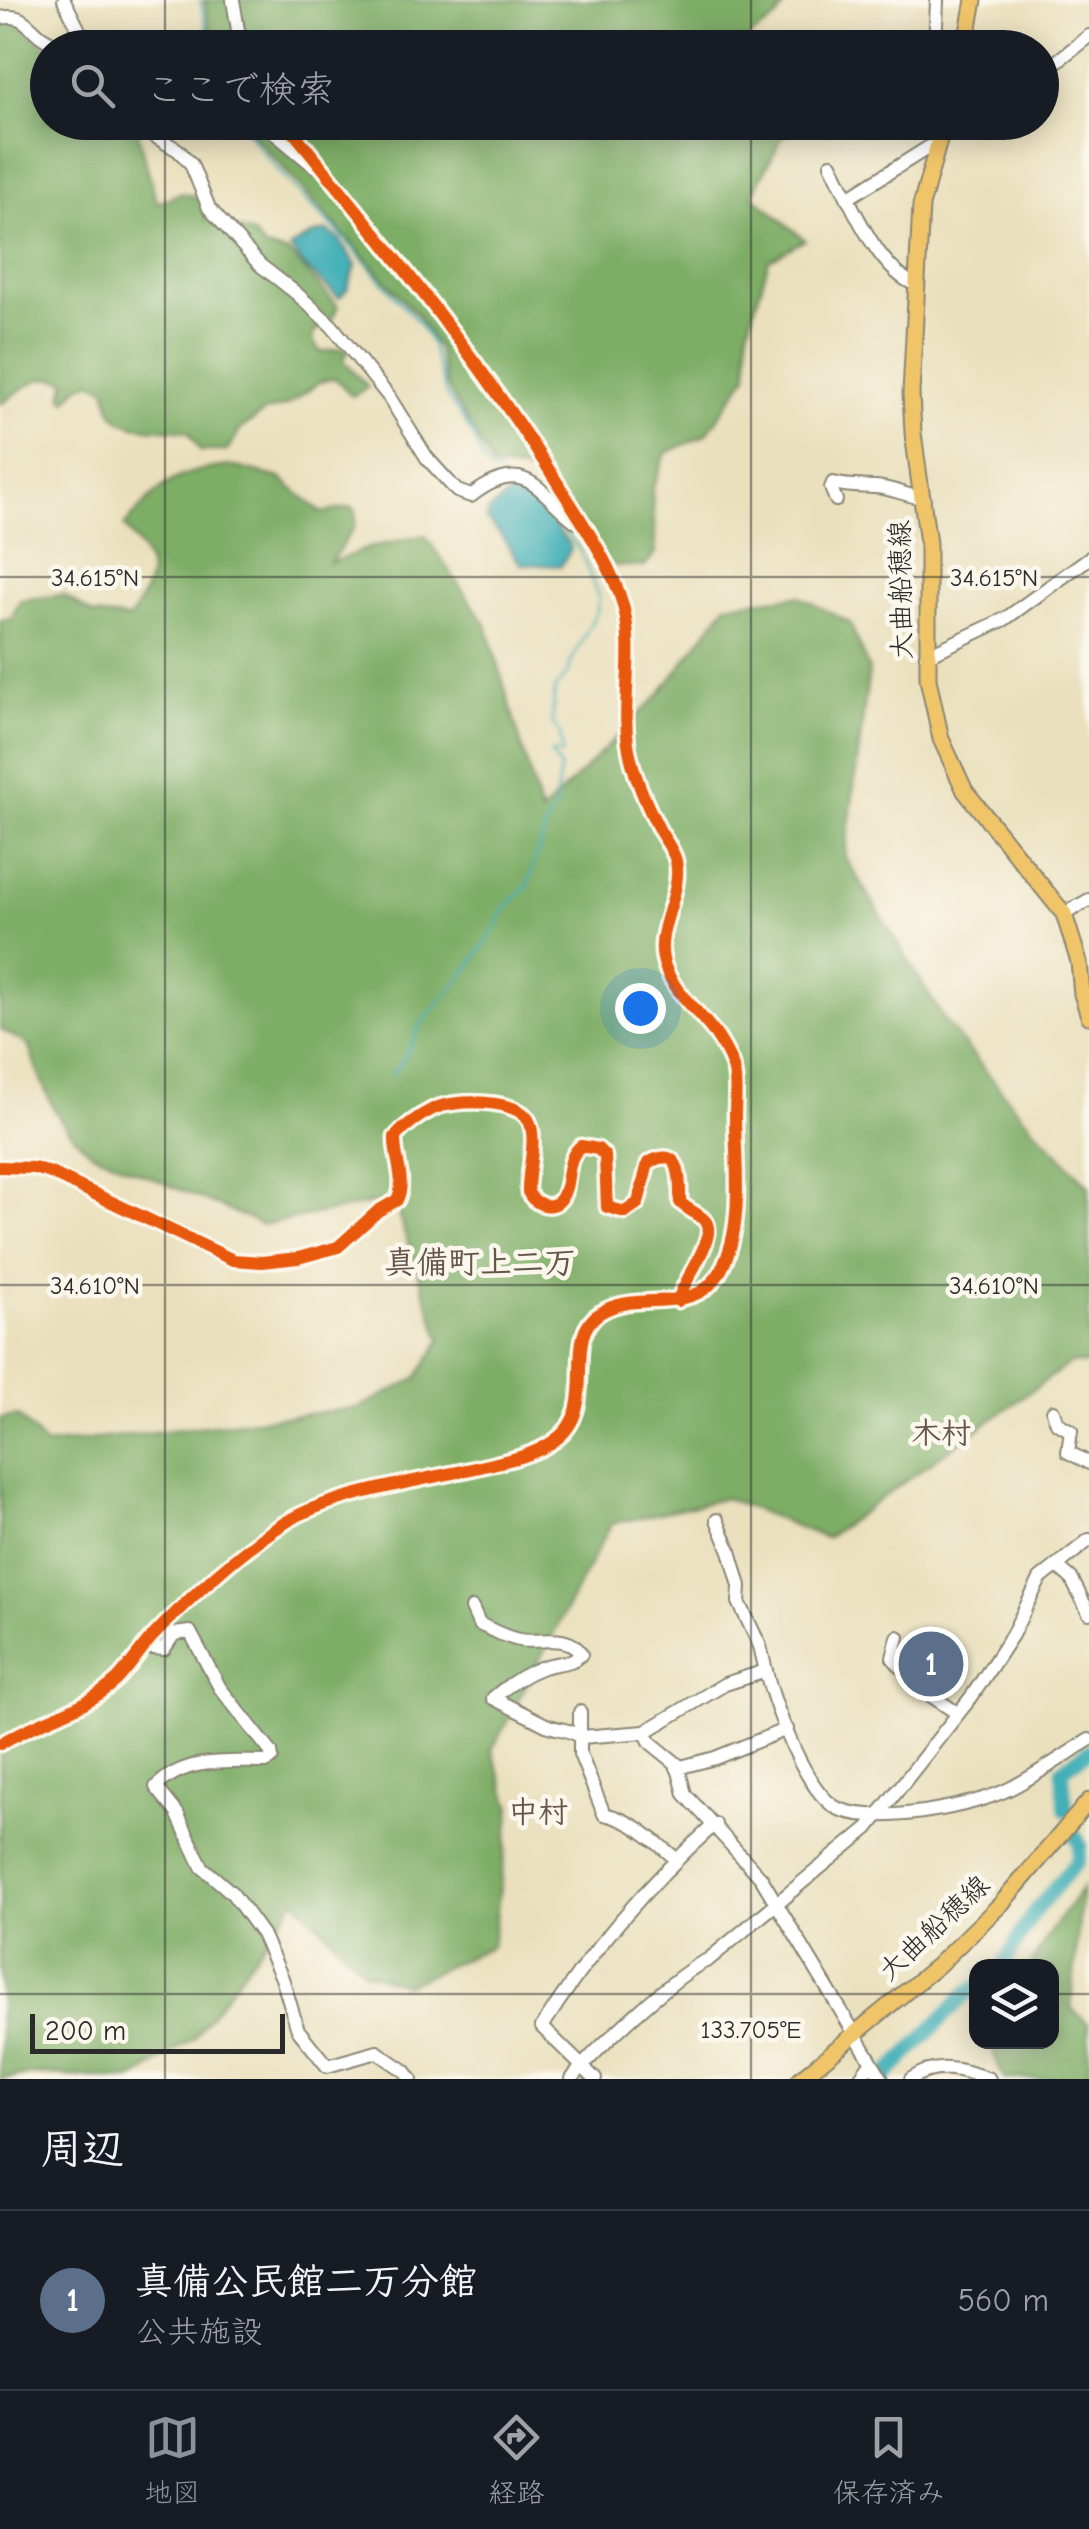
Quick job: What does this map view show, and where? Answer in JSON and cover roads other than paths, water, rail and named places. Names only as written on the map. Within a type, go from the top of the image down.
[{"type":"main road","points":[[968,30],[974,0]]},
{"type":"main road","name":"大曲船穂線","points":[[940,140],[921,206],[911,392],[928,544],[926,656],[933,711],[965,791],[1064,914],[1079,962],[1089,1016]]},
{"type":"main road","name":"大曲船穂線","points":[[800,2079],[937,1966],[1001,1904],[1089,1801]]},
{"type":"street","points":[[64,0],[79,30]]},
{"type":"street","points":[[233,0],[239,30]]},
{"type":"street","points":[[936,30],[938,0]]},
{"type":"street","points":[[0,18],[26,19],[36,30]]},
{"type":"street","points":[[1059,60],[1089,36]]},
{"type":"street","points":[[160,140],[178,150],[191,164],[208,208],[260,266],[296,292],[347,342],[389,397],[427,458],[457,491],[472,496],[494,483],[522,478],[534,482],[575,522],[584,525]]},
{"type":"street","points":[[284,140],[336,182]]},
{"type":"street","points":[[0,1744],[89,1701],[117,1680],[180,1611],[237,1558],[286,1522],[310,1510],[501,1462],[549,1445],[570,1429],[579,1406],[581,1350],[586,1328],[600,1313],[624,1304],[678,1301],[702,1292],[720,1273],[731,1241],[736,1201],[734,1070],[704,1018],[671,979],[662,956],[676,860],[631,761],[624,713],[630,672],[628,627],[621,597],[584,525],[472,358],[300,140]]},
{"type":"street","points":[[848,198],[928,147],[938,146]]},
{"type":"street","points":[[832,164],[884,258],[908,282],[917,285]]},
{"type":"street","points":[[836,500],[834,484],[876,487],[924,498]]},
{"type":"street","points":[[926,656],[1005,619],[1089,558]]},
{"type":"street","points":[[1064,914],[1089,900]]},
{"type":"street","points":[[0,1167],[51,1173],[233,1260],[298,1258],[338,1247],[378,1211],[398,1200],[402,1184],[394,1150],[395,1137],[402,1129],[437,1107],[504,1104],[525,1114],[532,1125],[528,1192],[541,1205],[552,1205],[562,1198],[570,1159],[581,1146],[598,1150],[604,1156],[607,1207],[614,1211],[625,1212],[638,1202],[648,1162],[656,1158],[675,1163],[680,1169],[680,1202],[707,1223],[710,1232],[678,1301]]},
{"type":"street","points":[[1052,1411],[1057,1423],[1071,1430],[1068,1452],[1089,1463]]},
{"type":"street","points":[[717,1520],[740,1586],[739,1602],[760,1646],[774,1703],[819,1794],[838,1809],[877,1817],[915,1813],[1007,1790],[1089,1740]]},
{"type":"street","points":[[572,2079],[582,2064],[696,1964],[708,1960],[877,1817],[972,1696],[1012,1634],[1040,1579],[1089,1540]]},
{"type":"street","points":[[1057,1566],[1070,1578],[1089,1613]]},
{"type":"street","points":[[472,1608],[479,1624],[501,1635],[524,1641],[566,1641],[577,1646],[582,1654],[577,1660],[545,1666],[506,1686],[493,1698],[547,1726],[579,1736],[596,1738],[645,1732],[725,1684],[766,1670]]},
{"type":"street","points":[[144,1647],[164,1649],[174,1634],[190,1632],[220,1688],[271,1752],[272,1758],[266,1762],[204,1763],[183,1768],[156,1787],[177,1813],[202,1866],[232,1893],[262,1934],[302,2037],[326,2066],[377,2052],[411,2079]]},
{"type":"street","points":[[898,1637],[894,1658],[906,1674],[957,1713]]},
{"type":"street","points":[[580,1712],[580,1754],[604,1814],[624,1817],[676,1860]]},
{"type":"street","points":[[677,1768],[715,1758],[786,1729]]},
{"type":"street","points":[[645,1732],[651,1744],[677,1764],[685,1794],[745,1858],[777,1903],[882,2079]]},
{"type":"street","points":[[595,2079],[542,2026],[613,1928],[714,1824]]},
{"type":"street","points":[[858,2079],[871,2062]]},
{"type":"street","points":[[911,2079],[924,2070],[951,2068],[989,2079]]},
{"type":"water","points":[[328,231],[339,239],[356,265],[339,298],[304,266],[290,247]]},
{"type":"water","points":[[512,492],[529,494],[567,542],[571,549],[561,566],[521,564],[487,520],[489,511]]},
{"type":"waterway","points":[[200,0],[207,30]]},
{"type":"waterway","points":[[254,140],[418,322],[431,343],[446,394],[472,433],[482,459],[499,473]]},
{"type":"waterway","points":[[391,1075],[404,1059],[420,1025],[462,977],[493,933],[504,909],[527,886],[554,812],[560,768],[550,752],[562,754],[560,733],[552,723],[555,688],[568,674],[599,599],[581,552],[546,504]]},
{"type":"waterway","points":[[1066,1810],[1062,1770],[1089,1751]]},
{"type":"waterway","points":[[1007,1959],[1032,1915],[1078,1860],[1080,1845],[1073,1833]]},
{"type":"waterway","points":[[883,2079],[969,1991]]},
{"type":"place","name":"真備公民館二万分館","points":[[931,1664]]},
{"type":"district","name":"真備町上二万","points":[[480,1262]]},
{"type":"district","name":"木村","points":[[941,1433]]},
{"type":"district","name":"中村","points":[[538,1812]]}]
